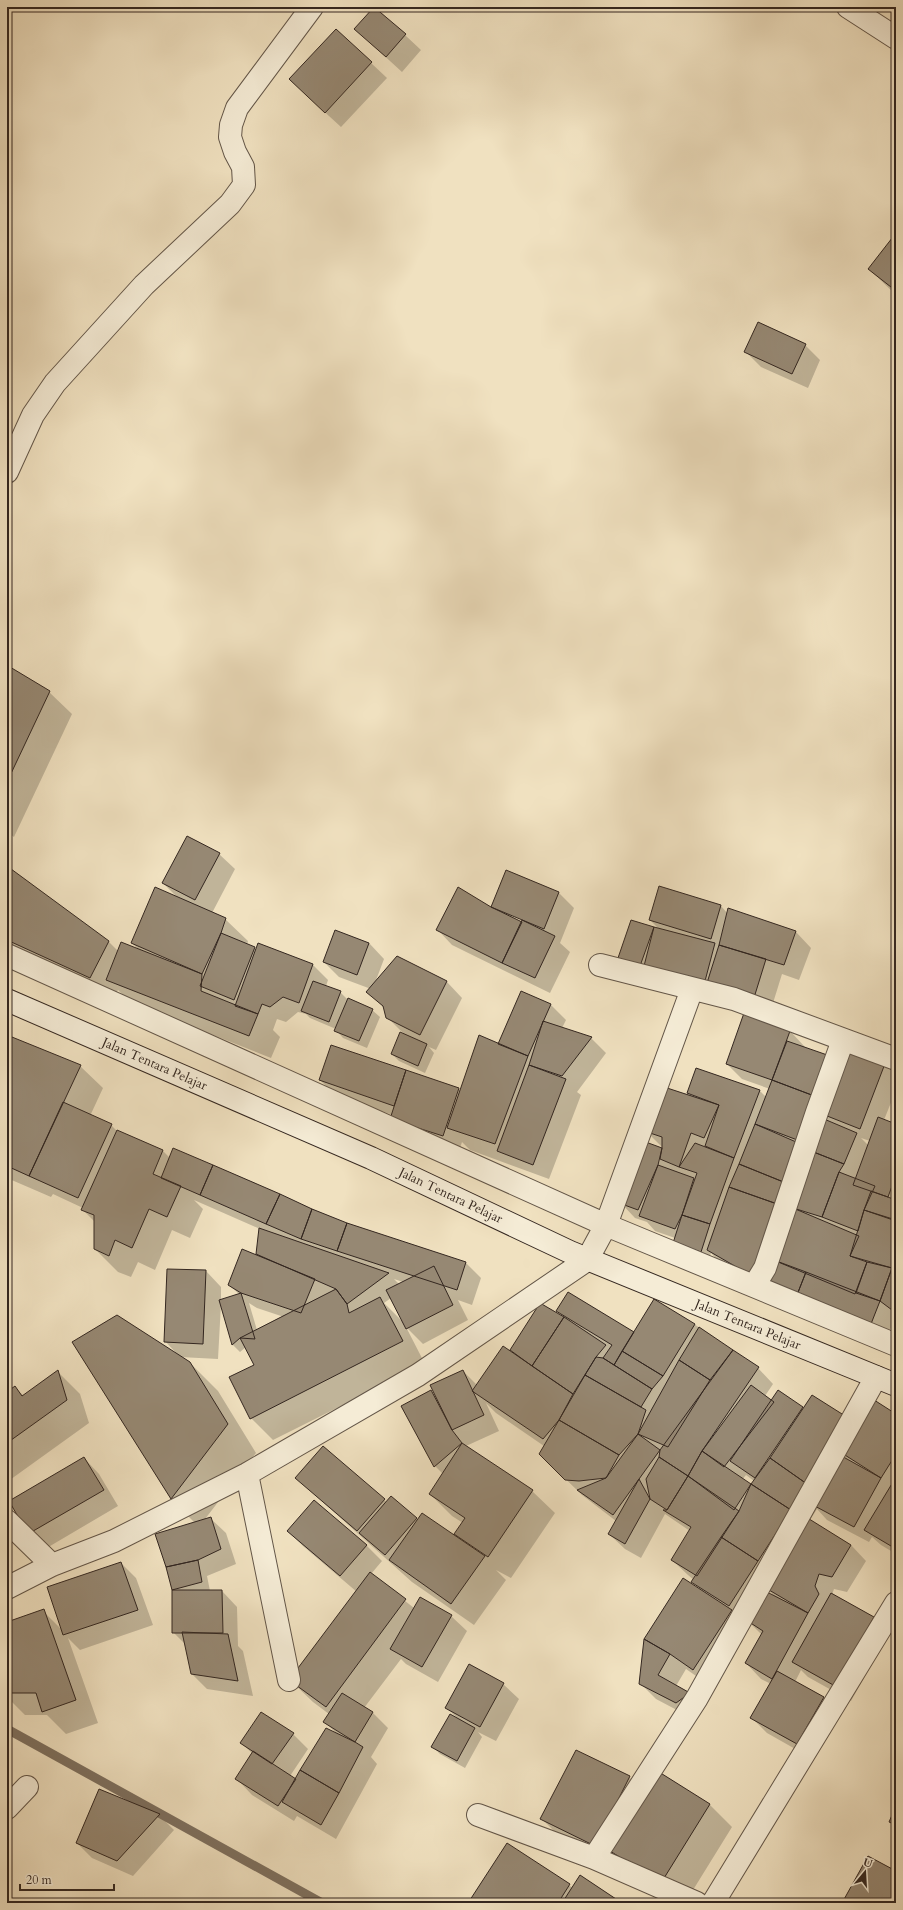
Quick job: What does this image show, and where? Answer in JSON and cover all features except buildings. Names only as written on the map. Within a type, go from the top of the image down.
[{"type":"street","points":[[7,472],[34,415],[55,383],[144,285],[230,204],[244,185],[243,167],[230,138],[231,125],[237,108],[312,7]]},
{"type":"street","points":[[848,7],[896,38]]},
{"type":"street","points":[[7,955],[606,1225],[896,1345]]},
{"type":"street","points":[[600,965],[734,999],[896,1059]]},
{"type":"street","points":[[7,1588],[52,1565],[114,1541],[248,1474],[418,1375],[588,1260],[606,1225],[692,989]]},
{"type":"street","name":"Jalan Tentara Pelajar","points":[[7,1000],[371,1158],[588,1260],[896,1385]]},
{"type":"street","points":[[754,1286],[765,1268],[816,1112],[843,1040]]},
{"type":"street","points":[[594,1858],[697,1698],[876,1377]]},
{"type":"street","points":[[248,1474],[289,1680]]},
{"type":"street","points":[[7,1521],[52,1565]]},
{"type":"street","points":[[713,1903],[896,1603]]},
{"type":"street","points":[[7,1808],[27,1787]]},
{"type":"street","points":[[478,1816],[594,1858],[697,1903]]},
{"type":"waterway","points":[[7,1729],[322,1903]]}]
